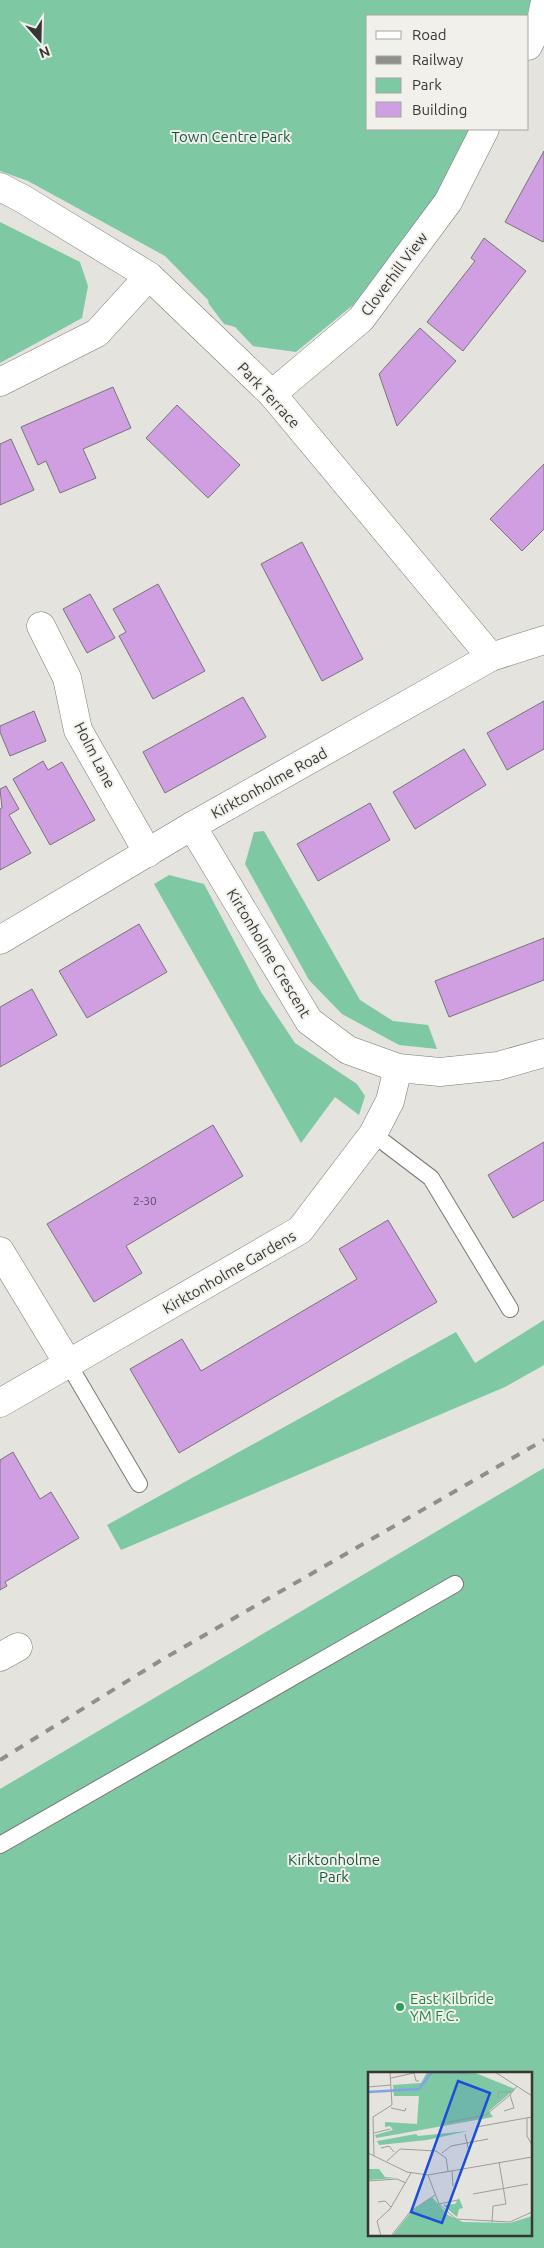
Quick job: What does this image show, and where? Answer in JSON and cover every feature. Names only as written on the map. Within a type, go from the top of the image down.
[{"type":"street","points":[[529,44],[541,21],[544,6]]},
{"type":"street","name":"Cloverhill View","points":[[272,394],[361,319],[448,202],[484,130]]},
{"type":"street","name":"Park Terrace","points":[[0,187],[23,199],[148,276],[272,394],[491,657]]},
{"type":"street","points":[[0,382],[97,333],[148,276]]},
{"type":"street","name":"Holm Lane","points":[[41,626],[67,678],[78,730],[148,853]]},
{"type":"street","name":"Kirktonholme Road","points":[[0,940],[192,826],[491,657],[544,640]]},
{"type":"street","name":"Kirtonholme Crescent","points":[[192,826],[310,1021],[348,1050],[398,1068],[450,1071],[498,1066],[544,1053]]},
{"type":"street","name":"Kirktonholme Gardens","points":[[0,1403],[69,1365],[300,1230],[373,1134],[390,1101],[398,1068]]},
{"type":"street","points":[[0,1251],[69,1365]]},
{"type":"lane","points":[[373,1134],[431,1178],[510,1308]]},
{"type":"lane","points":[[69,1365],[139,1484]]},
{"type":"lane","points":[[0,1845],[455,1584]]},
{"type":"green space","name":"Town Centre Park","points":[[0,0],[531,0],[527,15],[366,15],[366,130],[470,130],[437,196],[353,305],[296,352],[253,346],[235,327],[224,324],[208,300],[165,256],[28,181],[0,171]]},
{"type":"green space","points":[[0,222],[80,262],[88,286],[82,318],[0,363]]},
{"type":"green space","points":[[264,831],[360,1000],[393,1021],[428,1025],[437,1049],[399,1045],[342,1014],[309,980],[245,864],[254,832]]},
{"type":"green space","points":[[169,875],[204,884],[261,992],[295,1043],[357,1084],[365,1096],[359,1115],[335,1097],[301,1143],[154,884]]},
{"type":"green space","points":[[544,1320],[544,1365],[505,1387],[121,1550],[107,1525],[456,1332],[475,1363]]},
{"type":"green space","name":"Kirktonholme Park","points":[[544,1468],[544,2248],[0,2248],[0,1789]]},
{"type":"building","points":[[544,151],[544,240],[543,242],[505,222]]},
{"type":"building","points":[[484,238],[526,271],[463,351],[427,322],[475,261],[471,258]]},
{"type":"building","points":[[420,328],[456,361],[397,426],[379,374]]},
{"type":"building","points":[[113,387],[131,428],[83,449],[96,478],[60,493],[46,461],[38,465],[21,427]]},
{"type":"building","points":[[177,405],[240,465],[208,498],[146,438]]},
{"type":"building","points":[[11,439],[34,490],[0,505],[0,444]]},
{"type":"building","points":[[544,464],[544,529],[522,551],[490,519]]},
{"type":"building","points":[[302,542],[363,659],[322,681],[261,564]]},
{"type":"building","points":[[158,584],[205,671],[153,699],[119,636],[126,632],[113,609]]},
{"type":"building","points":[[90,594],[115,638],[87,653],[63,609]]},
{"type":"building","points":[[243,697],[266,737],[165,793],[143,752]]},
{"type":"building","points":[[544,701],[544,749],[507,770],[487,733]]},
{"type":"building","points":[[34,711],[46,741],[10,756],[0,732],[0,726]]},
{"type":"building","points":[[464,749],[486,785],[415,829],[393,792]]},
{"type":"building","points":[[43,761],[48,770],[62,762],[95,820],[50,845],[13,779]]},
{"type":"building","points":[[6,786],[19,809],[9,815],[31,853],[0,870],[0,809],[2,808],[0,789]]},
{"type":"building","points":[[370,803],[390,840],[318,881],[297,844]]},
{"type":"building","points":[[139,924],[167,972],[87,1018],[59,971]]},
{"type":"building","points":[[544,938],[544,980],[449,1017],[435,981]]},
{"type":"building","points":[[32,989],[57,1035],[0,1067],[0,1007]]},
{"type":"building","points":[[213,1125],[243,1176],[126,1246],[142,1273],[94,1302],[47,1224]]},
{"type":"building","points":[[544,1142],[544,1200],[513,1218],[488,1175]]},
{"type":"building","points":[[388,1220],[437,1302],[179,1453],[130,1369],[182,1339],[201,1371],[357,1279],[339,1249]]},
{"type":"building","points":[[13,1452],[40,1499],[51,1492],[79,1538],[5,1582],[7,1586],[0,1590],[0,1460]]},
{"type":"railway","points":[[0,1760],[163,1659],[544,1440]]},
{"type":"place","name":"East Kilbride YM F.C.","points":[[400,2007]]}]
